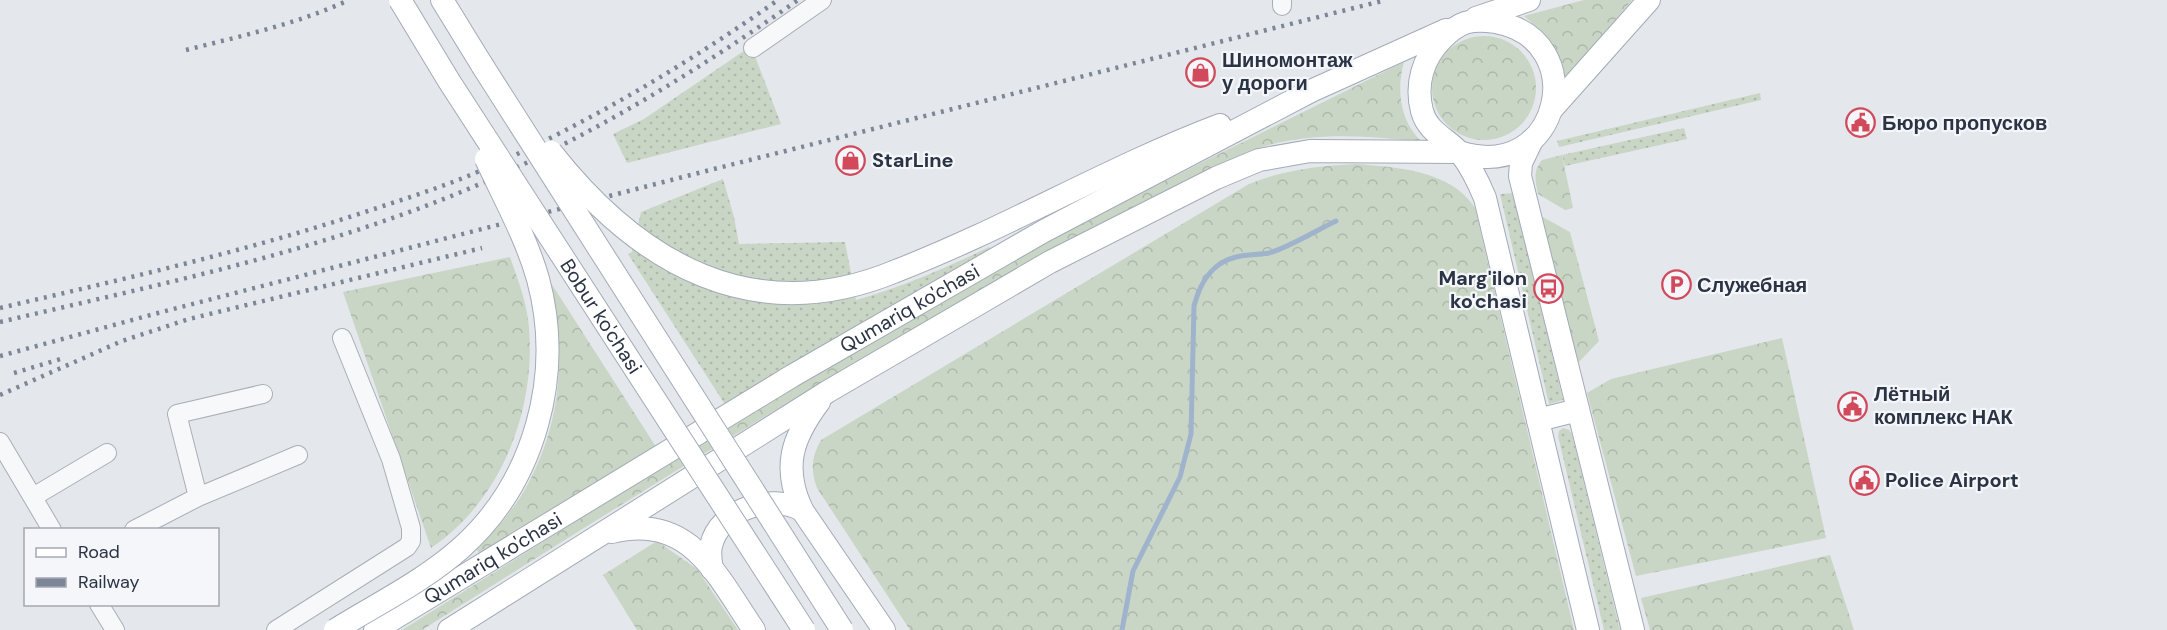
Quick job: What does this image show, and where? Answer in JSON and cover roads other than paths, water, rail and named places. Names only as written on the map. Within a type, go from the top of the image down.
[{"type":"main road","name":"Bobur ko'chasi","points":[[400,0],[449,81],[804,630]]},
{"type":"main road","name":"Bobur ko'chasi","points":[[442,0],[842,630]]},
{"type":"main road","name":"Qumariq ko'chasi","points":[[375,630],[802,370],[1044,231],[1311,91],[1463,22],[1529,0]]},
{"type":"main road","name":"Qumariq ko'chasi","points":[[1551,110],[1649,0]]},
{"type":"main road","name":"Qumariq ko'chasi","points":[[449,630],[827,392],[1050,262],[1216,177],[1272,157],[1310,151],[1459,152],[1475,157],[1504,156],[1532,140],[1544,125],[1551,110],[1554,91],[1553,74],[1546,57],[1532,39],[1522,32],[1496,22],[1463,22],[1449,32],[1428,56],[1419,81],[1419,96],[1426,120],[1437,135],[1459,152]]},
{"type":"main road","points":[[482,65],[568,174],[628,233],[690,270],[722,282],[768,292],[803,294],[850,287],[885,276],[962,244],[1166,146],[1311,91]]},
{"type":"main road","points":[[335,630],[429,572],[455,554],[477,532],[503,499],[519,472],[541,414],[547,372],[548,342],[538,279],[525,241],[449,81]]},
{"type":"main road","points":[[1532,140],[1521,164],[1520,176],[1633,630]]},
{"type":"main road","points":[[1459,152],[1475,173],[1485,198],[1588,630]]},
{"type":"main road","points":[[827,392],[804,423],[794,445],[791,478],[802,510],[884,630]]},
{"type":"main road","points":[[1538,420],[1578,410]]},
{"type":"main road","points":[[712,569],[711,545],[722,526],[739,512],[759,503],[770,502],[792,504],[802,510]]},
{"type":"main road","points":[[596,537],[629,528],[645,527],[660,530],[685,542],[696,550],[712,569],[754,630]]},
{"type":"street","points":[[753,48],[822,0]]},
{"type":"street","points":[[276,630],[407,547],[411,541],[412,534],[391,459],[342,338]]},
{"type":"street","points":[[198,497],[177,414],[263,394]]},
{"type":"street","points":[[0,442],[51,528]]},
{"type":"street","points":[[33,497],[107,453]]},
{"type":"street","points":[[138,528],[198,497],[298,455]]},
{"type":"street","points":[[100,606],[115,630]]},
{"type":"waterway","points":[[1122,630],[1133,571],[1180,477],[1191,434],[1194,306],[1203,282],[1213,269],[1227,260],[1277,251],[1336,221]]},
{"type":"railway","points":[[186,50],[289,23],[349,0]]},
{"type":"railway","points":[[0,308],[185,264],[277,239],[368,211],[462,178],[515,155],[593,116],[706,49],[778,0]]},
{"type":"railway","points":[[0,322],[243,264],[303,247],[363,228],[480,184],[563,145],[644,100],[722,52],[798,0]]},
{"type":"railway","points":[[0,356],[706,171],[1386,0]]},
{"type":"railway","points":[[0,395],[122,341],[189,319],[482,248]]},
{"type":"railway","points":[[14,373],[64,358]]},
{"type":"place","name":"Шиномонтаж у дороги","points":[[1201,72]]},
{"type":"place","name":"Бюро пропусков","points":[[1861,123]]},
{"type":"place","name":"StarLine","points":[[851,160]]},
{"type":"place","name":"Служебная","points":[[1676,285]]},
{"type":"place","name":"Marg'ilon ko'chasi","points":[[1548,289]]},
{"type":"place","name":"Лётный комплекс НАК","points":[[1853,406]]},
{"type":"place","name":"Police Airport","points":[[1864,480]]}]
